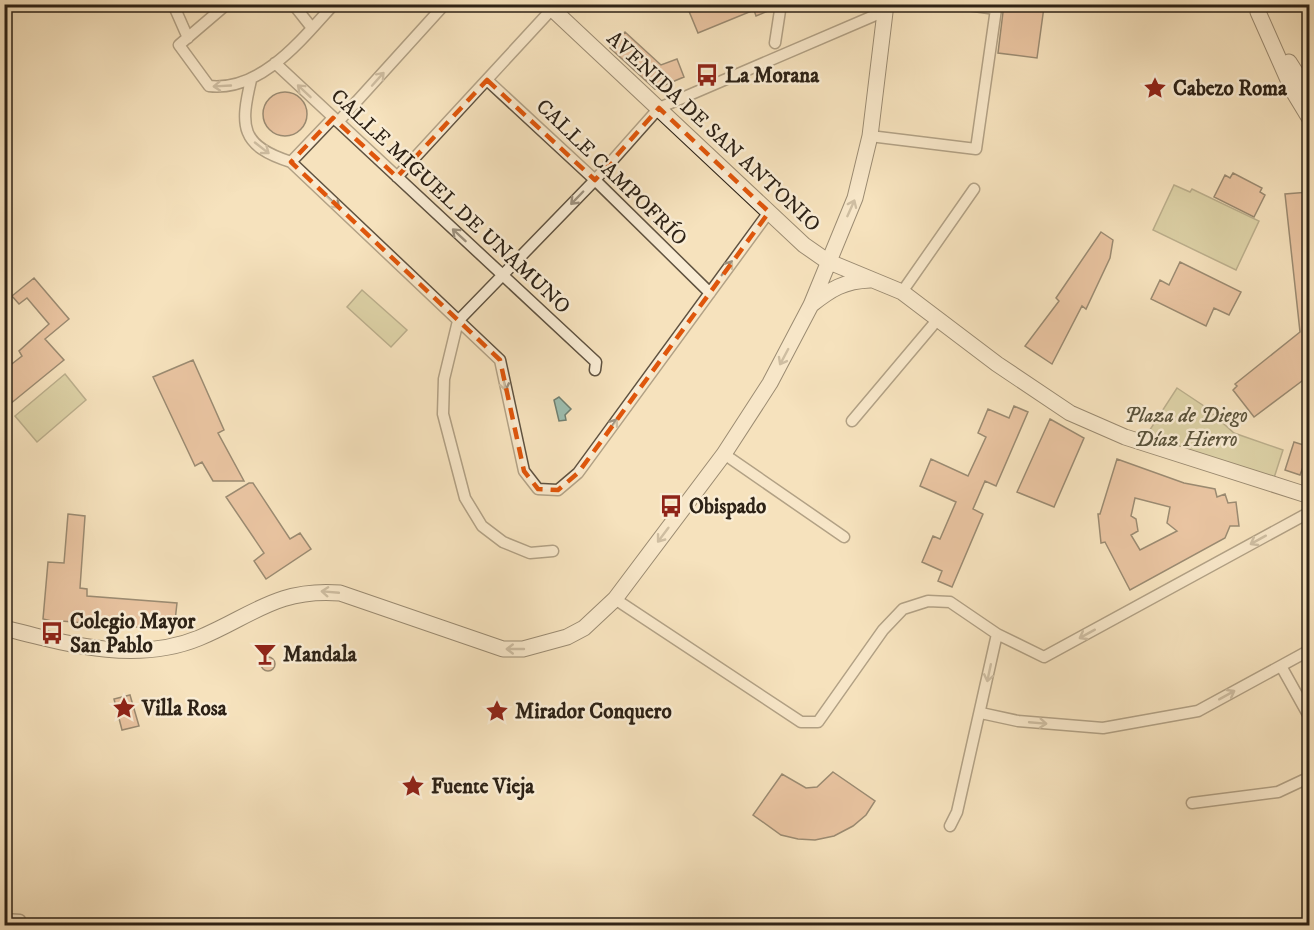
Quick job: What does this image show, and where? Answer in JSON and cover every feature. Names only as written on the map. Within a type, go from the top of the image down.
[{"type":"street","points":[[173,4],[183,42],[209,86],[219,87],[251,80],[274,63],[334,4]]},
{"type":"street","points":[[183,42],[227,4]]},
{"type":"street","points":[[293,4],[312,28]]},
{"type":"street","points":[[291,162],[336,120],[446,4]]},
{"type":"street","points":[[775,43],[781,4]]},
{"type":"street","points":[[870,136],[976,149],[990,7],[960,4]]},
{"type":"street","points":[[397,177],[487,80],[549,7]]},
{"type":"street","name":"AVENIDA DE SAN ANTONIO","points":[[549,7],[804,245],[827,261],[902,292],[1030,388],[1071,413],[1125,436],[1310,496]]},
{"type":"street","points":[[553,551],[530,553],[503,542],[482,526],[465,498],[443,414],[444,379],[458,321],[595,180],[659,108],[886,8]]},
{"type":"street","points":[[4,628],[92,649],[141,651],[198,639],[271,602],[317,591],[340,593],[502,648],[523,649],[567,637],[584,628],[615,599],[724,454],[770,383],[811,305],[827,261],[855,198],[870,136],[886,8]]},
{"type":"street","points":[[1255,8],[1310,95]]},
{"type":"street","points":[[1255,8],[1293,91],[1310,119]]},
{"type":"street","name":"CALLE MIGUEL DE UNAMUNO","points":[[274,63],[596,362],[595,370]]},
{"type":"street","points":[[251,80],[243,112],[246,130],[256,145],[274,157],[291,162],[500,360],[524,471],[538,489],[558,490],[578,473],[769,212]]},
{"type":"street","name":"CALLE CAMPOFRÍO","points":[[487,80],[595,180],[710,293]]},
{"type":"street","points":[[902,292],[974,189]]},
{"type":"street","points":[[811,305],[836,286],[851,281],[873,280]]},
{"type":"street","points":[[852,421],[938,319]]},
{"type":"street","points":[[724,454],[844,537]]},
{"type":"street","points":[[615,599],[801,722],[818,722],[884,630],[903,609],[928,601],[950,603],[997,634],[1044,657],[1310,512]]},
{"type":"street","points":[[950,826],[957,812],[997,634]]},
{"type":"street","points":[[981,712],[1018,721],[1102,728],[1198,711],[1310,650]]},
{"type":"street","points":[[1281,666],[1310,718]]},
{"type":"street","points":[[1192,803],[1278,792],[1310,777]]},
{"type":"street","points":[[4,918],[20,920]]},
{"type":"highlighted area","points":[[487,80],[595,180],[659,108],[769,212],[578,473],[558,490],[538,489],[524,471],[500,360],[291,162],[333,118],[397,177]]},
{"type":"green space","points":[[1174,185],[1190,192],[1192,189],[1259,221],[1236,270],[1153,230]]},
{"type":"green space","points":[[362,290],[407,330],[391,347],[347,307]]},
{"type":"green space","points":[[65,374],[86,400],[37,442],[15,416]]},
{"type":"green space","name":"Plaza de Diego Díaz Hierro","points":[[1177,388],[1204,406],[1234,433],[1283,450],[1272,484],[1142,442]]},
{"type":"shaded area","points":[[559,397],[571,409],[565,415],[566,420],[559,421],[554,400]]},
{"type":"building","points":[[686,4],[773,4],[773,9],[756,16],[754,10],[698,33]]},
{"type":"building","points":[[1004,4],[1044,7],[1037,58],[998,53]]},
{"type":"building","points":[[625,32],[661,65],[677,59],[684,77],[655,89],[610,48]]},
{"type":"building","points":[[285,92],[301,98],[307,114],[301,130],[285,136],[269,130],[263,114],[269,98]]},
{"type":"building","points":[[1233,173],[1262,188],[1260,192],[1265,195],[1254,217],[1214,197],[1225,175],[1230,178]]},
{"type":"building","points":[[1309,192],[1310,375],[1254,417],[1233,390],[1237,386],[1235,384],[1300,332],[1285,194]]},
{"type":"building","points":[[1101,232],[1113,240],[1110,258],[1086,309],[1082,306],[1052,364],[1025,346],[1059,301],[1056,298]]},
{"type":"building","points":[[1180,262],[1241,292],[1229,315],[1214,308],[1206,326],[1151,299],[1160,280],[1169,285]]},
{"type":"building","points":[[34,278],[69,319],[45,339],[64,360],[4,409],[4,370],[22,356],[19,351],[49,324],[27,298],[19,304],[12,296]]},
{"type":"building","points":[[193,360],[224,430],[218,433],[244,481],[213,481],[202,462],[195,466],[153,377]]},
{"type":"building","points":[[1014,406],[1028,412],[996,486],[985,481],[973,509],[983,514],[952,587],[938,581],[942,571],[922,562],[933,536],[940,539],[956,502],[920,486],[931,459],[968,476],[986,437],[978,433],[988,409],[1009,418]]},
{"type":"building","points":[[1050,419],[1084,438],[1054,507],[1017,492]]},
{"type":"building","points":[[1294,442],[1310,447],[1310,469],[1303,467],[1300,475],[1285,470]]},
{"type":"building","points":[[1117,459],[1184,483],[1215,489],[1217,497],[1225,494],[1228,503],[1236,502],[1239,526],[1230,526],[1225,538],[1130,590],[1105,542],[1101,543],[1098,514],[1100,514]],"holes":[[[1135,498],[1170,507],[1167,523],[1177,531],[1140,550],[1131,535],[1138,531],[1136,519],[1131,516]]]},
{"type":"building","points":[[249,483],[253,483],[290,539],[300,533],[311,549],[266,579],[254,561],[264,553],[226,497]]},
{"type":"building","points":[[68,514],[85,516],[80,588],[87,589],[87,596],[177,603],[174,630],[61,621],[60,623],[43,619],[48,562],[64,563]]},
{"type":"building","points":[[268,657],[273,659],[275,664],[273,669],[268,671],[263,669],[261,664],[263,659]]},
{"type":"building","points":[[130,695],[139,726],[122,730],[114,699]]},
{"type":"building","points":[[833,772],[875,801],[866,815],[853,826],[834,836],[815,840],[798,839],[781,835],[753,815],[782,774],[806,788],[817,787]]},
{"type":"place","name":"La Morana","points":[[707,75]]},
{"type":"place","name":"Cabezo Roma","points":[[1155,88]]},
{"type":"place","name":"Obispado","points":[[671,506]]},
{"type":"place","name":"Colegio Mayor San Pablo","points":[[52,633]]},
{"type":"place","name":"Mandala","points":[[265,654]]},
{"type":"place","name":"Villa Rosa","points":[[124,708]]},
{"type":"place","name":"Mirador Conquero","points":[[497,711]]},
{"type":"place","name":"Fuente Vieja","points":[[413,786]]}]
